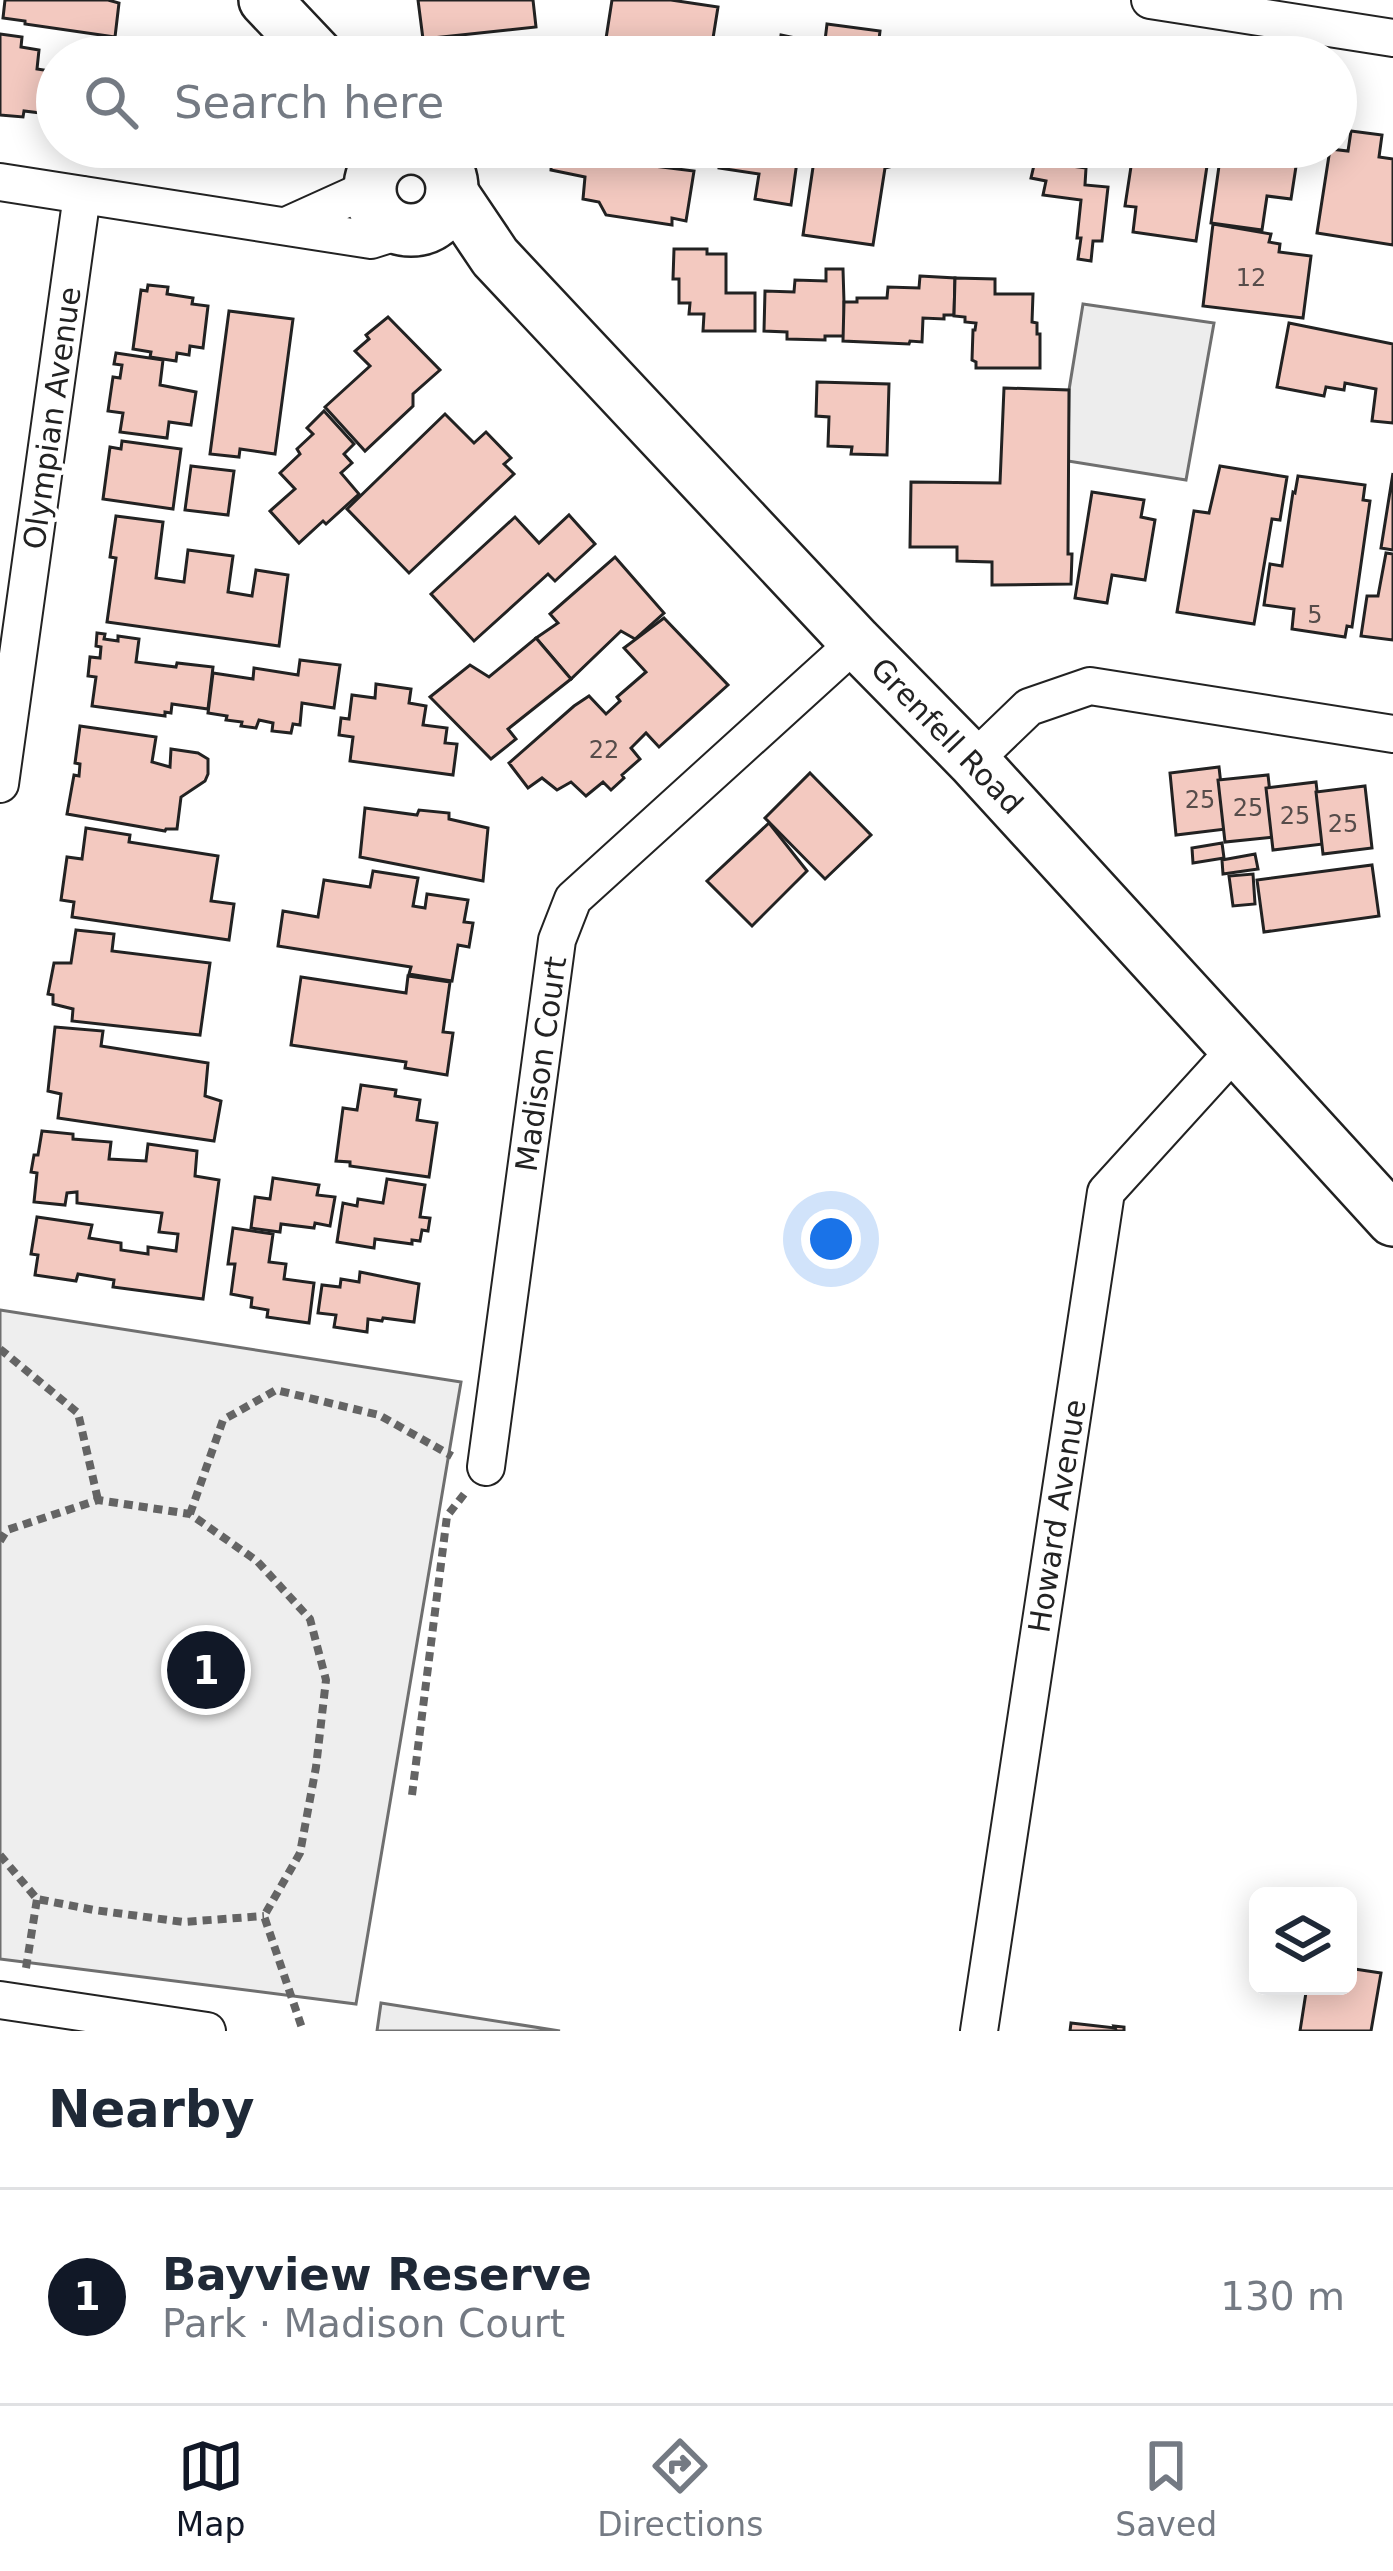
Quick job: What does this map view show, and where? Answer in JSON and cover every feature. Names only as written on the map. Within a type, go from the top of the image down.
[{"type":"street","points":[[265,0],[300,36]]},
{"type":"street","points":[[1150,0],[1346,15],[1393,38]]},
{"type":"street","points":[[286,226],[375,168]]},
{"type":"street","name":"Grenfell Road","points":[[385,168],[377,213],[387,222],[494,257]]},
{"type":"street","name":"Grenfell Road","points":[[446,168],[452,193],[494,257],[973,761],[1393,1220]]},
{"type":"street","points":[[0,182],[371,240],[424,227],[443,214],[452,193]]},
{"type":"street","name":"Olympian Avenue","points":[[0,784],[82,195]]},
{"type":"street","name":"Madison Court","points":[[486,1468],[557,940],[573,898],[856,642]]},
{"type":"street","points":[[973,761],[1029,707],[1090,686],[1393,734]]},
{"type":"street","name":"Howard Avenue","points":[[979,2031],[1106,1192],[1236,1049]]},
{"type":"street","points":[[10,2002],[207,2031]]},
{"type":"path","points":[[0,1349],[78,1413],[98,1500]]},
{"type":"path","points":[[190,1514],[223,1420],[276,1390],[379,1414],[447,1454],[486,1468],[447,1516],[412,1795]]},
{"type":"path","points":[[0,1541],[3,1530],[98,1500],[190,1514],[257,1561],[310,1619],[326,1680],[316,1767],[300,1853],[264,1916],[303,2031]]},
{"type":"path","points":[[0,1855],[38,1898],[183,1922],[264,1916]]},
{"type":"path","points":[[10,2002],[38,1898]]},
{"type":"shaded area","points":[[1083,304],[1214,323],[1186,480],[1068,461],[1069,390]]},
{"type":"shaded area","points":[[0,1310],[461,1382],[356,2004],[0,1959]]},
{"type":"shaded area","points":[[381,2003],[560,2031],[377,2031]]},
{"type":"building","points":[[5,0],[119,3],[115,36],[3,18]]},
{"type":"building","points":[[418,0],[533,0],[536,27],[423,36]]},
{"type":"building","points":[[612,0],[671,0],[718,7],[713,36],[606,36]]},
{"type":"building","points":[[827,24],[880,31],[879,36],[826,36]]},
{"type":"building","points":[[0,34],[22,37],[21,47],[36,50],[36,112],[24,111],[23,117],[0,115]]},
{"type":"building","points":[[1357,132],[1382,135],[1379,157],[1393,159],[1393,245],[1317,233],[1327,168],[1357,168]]},
{"type":"building","points":[[719,168],[796,168],[791,205],[755,199],[759,174]]},
{"type":"building","points":[[813,168],[885,168],[873,245],[803,235]]},
{"type":"building","points":[[1033,168],[1086,168],[1085,185],[1108,187],[1102,241],[1093,241],[1091,261],[1078,259],[1081,200],[1043,195],[1046,181],[1031,178]]},
{"type":"building","points":[[1131,168],[1207,168],[1196,241],[1133,232],[1136,207],[1125,206]]},
{"type":"building","points":[[1219,168],[1296,168],[1291,199],[1267,196],[1262,230],[1211,223]]},
{"type":"building","points":[[551,170],[694,171],[686,221],[672,218],[672,225],[606,215],[599,202],[583,199],[585,177]]},
{"type":"building","points":[[1213,224],[1271,234],[1269,242],[1280,244],[1279,252],[1311,256],[1303,318],[1203,306]]},
{"type":"building","points":[[674,249],[726,254],[726,293],[755,293],[755,331],[703,331],[704,314],[689,314],[690,303],[679,303],[679,279],[673,279]]},
{"type":"building","points":[[826,269],[843,269],[845,336],[787,339],[787,332],[764,331],[765,291],[794,292],[795,280],[826,281]]},
{"type":"building","points":[[920,276],[955,278],[954,315],[923,318],[922,342],[843,341],[844,302],[887,298],[888,287],[919,288]]},
{"type":"building","points":[[955,278],[995,279],[995,294],[1033,294],[1032,322],[1037,323],[1040,334],[1040,368],[976,368],[972,360],[976,323],[954,316]]},
{"type":"building","points":[[148,285],[168,287],[167,294],[208,306],[203,348],[190,346],[189,355],[177,353],[176,361],[133,349],[141,290],[147,291]]},
{"type":"building","points":[[229,311],[293,319],[275,454],[240,449],[239,457],[210,454]]},
{"type":"building","points":[[388,317],[440,370],[413,394],[413,406],[365,451],[325,407],[370,366],[355,351]]},
{"type":"building","points":[[1289,323],[1393,344],[1393,423],[1372,421],[1376,389],[1345,383],[1344,390],[1326,387],[1324,396],[1277,387]]},
{"type":"building","points":[[116,353],[163,360],[160,385],[196,392],[191,425],[169,422],[167,438],[120,432],[123,413],[108,411],[113,377],[120,378],[122,365],[114,364]]},
{"type":"building","points":[[817,382],[889,384],[887,455],[851,454],[852,447],[828,446],[829,417],[816,416]]},
{"type":"building","points":[[1004,388],[1069,390],[1071,584],[992,585],[992,562],[957,561],[957,547],[910,547],[911,482],[1000,483]]},
{"type":"building","points":[[324,411],[354,444],[344,454],[352,463],[341,473],[359,494],[299,543],[270,511],[295,489],[280,473],[300,454],[297,449],[313,434],[307,428]]},
{"type":"building","points":[[445,414],[474,443],[486,432],[511,458],[504,464],[514,474],[409,573],[347,509]]},
{"type":"building","points":[[122,441],[181,449],[173,509],[103,499],[110,447],[121,449]]},
{"type":"building","points":[[191,466],[234,471],[228,515],[185,510]]},
{"type":"building","points":[[1220,466],[1287,477],[1280,520],[1272,519],[1254,624],[1177,612],[1194,511],[1209,513]]},
{"type":"building","points":[[1393,473],[1393,550],[1381,548]]},
{"type":"building","points":[[1298,476],[1365,485],[1363,500],[1370,501],[1352,627],[1347,626],[1345,637],[1292,629],[1294,609],[1264,605],[1270,564],[1282,566]]},
{"type":"building","points":[[1092,492],[1144,500],[1141,517],[1155,520],[1145,580],[1112,575],[1107,603],[1075,598]]},
{"type":"building","points":[[569,515],[595,544],[555,581],[548,574],[474,641],[431,594],[515,517],[539,543]]},
{"type":"building","points":[[116,516],[163,522],[156,578],[184,582],[188,550],[233,556],[228,592],[252,596],[256,570],[288,575],[279,646],[107,622]]},
{"type":"building","points":[[1386,553],[1393,554],[1393,640],[1361,636],[1367,596],[1378,596]]},
{"type":"building","points":[[615,557],[664,613],[635,639],[621,631],[571,679],[536,638],[558,623],[550,614]]},
{"type":"building","points":[[664,618],[728,685],[659,747],[646,733],[631,748],[640,759],[611,790],[603,782],[586,796],[571,782],[557,790],[542,778],[528,788],[509,763],[589,696],[606,714],[620,701],[617,697],[646,672],[624,648]]},
{"type":"building","points":[[97,633],[118,641],[118,636],[139,639],[136,662],[213,667],[208,709],[172,704],[171,713],[165,716],[92,706],[96,677],[88,676],[90,657],[100,658]]},
{"type":"building","points":[[536,638],[571,679],[508,729],[516,739],[491,759],[430,697],[470,665],[489,677]]},
{"type":"building","points":[[300,660],[340,665],[334,708],[302,703],[300,725],[293,724],[291,733],[272,731],[273,723],[259,720],[256,728],[241,726],[242,722],[226,720],[227,716],[208,713],[213,673],[253,679],[254,668],[298,675]]},
{"type":"building","points":[[376,684],[411,689],[409,703],[426,706],[423,725],[447,728],[445,743],[457,744],[453,775],[350,761],[353,737],[339,735],[341,718],[349,719],[352,695],[375,698]]},
{"type":"building","points":[[80,726],[156,737],[152,762],[170,767],[171,749],[208,759],[205,781],[181,797],[177,829],[165,831],[67,814],[74,775],[79,776],[80,764],[75,763]]},
{"type":"building","points":[[1219,767],[1226,829],[1176,835],[1170,773]]},
{"type":"building","points":[[810,773],[871,835],[825,879],[765,818]]},
{"type":"building","points":[[1268,775],[1275,837],[1225,842],[1218,780]]},
{"type":"building","points":[[1316,782],[1323,844],[1273,850],[1266,788]]},
{"type":"building","points":[[1365,786],[1372,848],[1323,854],[1316,792]]},
{"type":"building","points":[[365,808],[417,815],[419,810],[449,813],[449,819],[488,828],[483,881],[360,857]]},
{"type":"building","points":[[769,823],[807,871],[752,926],[707,881]]},
{"type":"building","points":[[86,828],[130,835],[129,842],[218,856],[211,901],[234,904],[229,940],[72,917],[74,902],[61,900],[67,857],[82,859]]},
{"type":"building","points":[[1222,843],[1224,858],[1193,863],[1192,848]]},
{"type":"building","points":[[1255,854],[1258,869],[1223,874],[1222,860]]},
{"type":"building","points":[[1372,865],[1379,916],[1264,932],[1257,880]]},
{"type":"building","points":[[373,871],[418,878],[413,906],[425,908],[427,894],[468,900],[464,922],[473,923],[469,947],[458,945],[452,981],[409,974],[411,967],[278,946],[283,911],[318,917],[324,880],[370,887]]},
{"type":"building","points":[[1253,874],[1255,904],[1233,906],[1229,876]]},
{"type":"building","points":[[76,930],[114,934],[112,951],[210,963],[200,1035],[72,1021],[73,1009],[53,1004],[53,995],[48,994],[54,963],[71,963]]},
{"type":"building","points":[[408,976],[450,982],[443,1032],[453,1033],[447,1075],[405,1068],[406,1062],[291,1045],[301,977],[406,993]]},
{"type":"building","points":[[55,1027],[103,1031],[101,1046],[208,1063],[205,1096],[221,1101],[214,1141],[58,1118],[61,1094],[48,1091]]},
{"type":"building","points":[[361,1085],[396,1090],[395,1096],[420,1100],[417,1120],[437,1123],[429,1177],[336,1161],[343,1108],[357,1110]]},
{"type":"building","points":[[42,1131],[111,1142],[109,1159],[146,1161],[148,1144],[197,1151],[195,1176],[219,1180],[203,1299],[113,1287],[114,1280],[78,1274],[76,1281],[35,1275],[38,1255],[31,1254],[37,1217],[92,1225],[89,1238],[148,1254],[148,1247],[176,1251],[178,1234],[159,1232],[162,1213],[77,1203],[77,1192],[67,1193],[65,1205],[34,1202],[37,1173],[31,1172]]},
{"type":"building","points":[[273,1178],[319,1185],[317,1195],[335,1197],[330,1226],[281,1224],[280,1232],[251,1228],[255,1197],[270,1199]]},
{"type":"building","points":[[387,1179],[425,1185],[420,1217],[430,1218],[428,1231],[422,1230],[420,1241],[412,1240],[412,1244],[375,1239],[374,1248],[337,1242],[343,1203],[357,1206],[358,1199],[383,1203]]},
{"type":"building","points":[[233,1228],[273,1234],[269,1262],[286,1264],[284,1279],[314,1283],[309,1323],[267,1317],[268,1310],[251,1307],[252,1298],[231,1294],[235,1264],[228,1264]]},
{"type":"building","points":[[360,1272],[419,1284],[414,1322],[368,1319],[367,1332],[334,1327],[336,1315],[318,1313],[322,1285],[340,1287],[341,1279],[359,1282]]},
{"type":"building","points":[[1357,1969],[1381,1973],[1371,2031],[1300,2031],[1306,1995],[1357,1995]]},
{"type":"building","points":[[1071,2023],[1124,2027],[1124,2031],[1070,2031]]},
{"type":"place","name":"Bayview Reserve","points":[[206,1670]]}]
